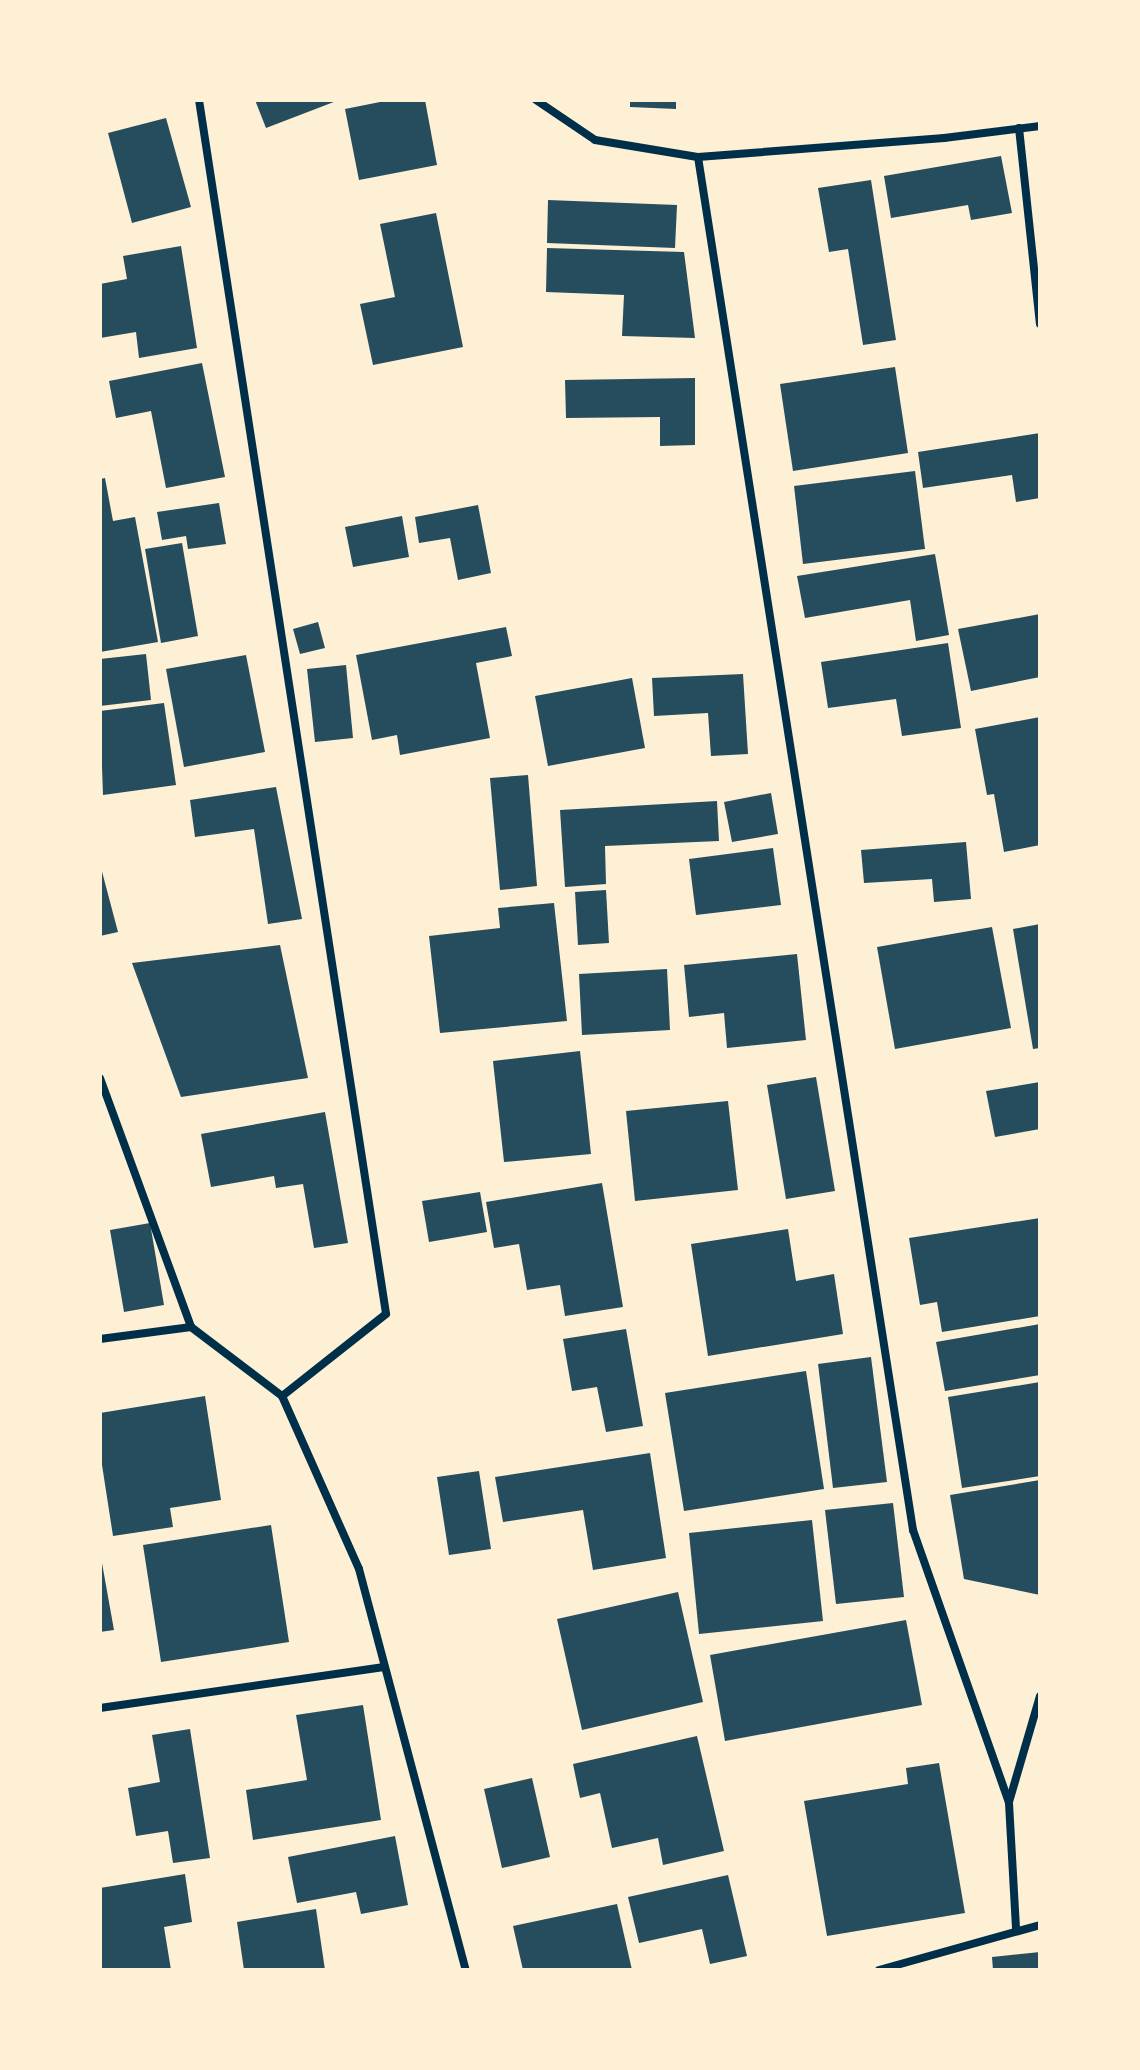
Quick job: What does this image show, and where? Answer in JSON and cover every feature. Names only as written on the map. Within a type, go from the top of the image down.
[{"type":"street","points":[[199,100],[386,1314],[282,1396]]},
{"type":"street","points":[[536,100],[595,140],[698,157],[1040,126]]},
{"type":"street","points":[[1019,128],[1040,324]]},
{"type":"street","points":[[698,157],[913,1530],[1009,1803],[1016,1929]]},
{"type":"street","points":[[100,1078],[191,1327],[282,1396],[359,1569],[466,1970]]},
{"type":"street","points":[[100,1339],[191,1327]]},
{"type":"street","points":[[100,1708],[384,1667]]},
{"type":"street","points":[[1009,1803],[1040,1696]]},
{"type":"street","points":[[879,1970],[1016,1929],[1040,1925]]},
{"type":"building","points":[[255,100],[339,100],[266,128]]},
{"type":"building","points":[[390,100],[425,100],[437,165],[359,180],[345,109]]},
{"type":"building","points":[[630,100],[676,100],[676,109],[630,107]]},
{"type":"building","points":[[166,118],[191,207],[132,223],[108,133]]},
{"type":"building","points":[[1001,156],[1012,213],[971,220],[968,205],[891,218],[884,176]]},
{"type":"building","points":[[871,180],[896,340],[863,345],[848,249],[829,252],[818,188]]},
{"type":"building","points":[[548,200],[677,205],[675,248],[547,243]]},
{"type":"building","points":[[436,213],[463,347],[373,365],[360,304],[395,297],[380,224]]},
{"type":"building","points":[[181,246],[197,348],[139,358],[136,332],[100,338],[100,284],[127,279],[123,256]]},
{"type":"building","points":[[547,248],[684,252],[695,338],[622,336],[624,295],[546,292]]},
{"type":"building","points":[[202,363],[225,477],[166,488],[151,411],[116,418],[109,381]]},
{"type":"building","points":[[895,367],[908,453],[793,471],[780,384]]},
{"type":"building","points":[[695,378],[695,445],[660,446],[660,417],[566,418],[565,380]]},
{"type":"building","points":[[1040,433],[1040,498],[1016,502],[1012,475],[923,488],[918,452]]},
{"type":"building","points":[[915,471],[925,549],[803,564],[794,486]]},
{"type":"building","points":[[105,478],[113,521],[135,517],[158,642],[100,652],[100,479]]},
{"type":"building","points":[[219,503],[226,544],[188,549],[186,536],[162,540],[157,512]]},
{"type":"building","points":[[478,505],[491,573],[458,580],[450,538],[419,543],[415,517]]},
{"type":"building","points":[[402,516],[409,557],[353,567],[345,527]]},
{"type":"building","points":[[182,543],[198,636],[161,643],[145,549]]},
{"type":"building","points":[[935,554],[949,635],[916,641],[910,600],[805,618],[797,576]]},
{"type":"building","points":[[1040,614],[1040,677],[971,691],[958,629]]},
{"type":"building","points":[[318,622],[325,648],[300,654],[293,629]]},
{"type":"building","points":[[506,627],[512,656],[476,663],[490,738],[400,755],[397,735],[372,740],[356,655]]},
{"type":"building","points":[[948,643],[961,728],[902,736],[896,699],[828,708],[821,662]]},
{"type":"building","points":[[146,654],[151,700],[100,706],[100,659]]},
{"type":"building","points":[[246,655],[265,752],[184,767],[166,669]]},
{"type":"building","points":[[346,665],[353,738],[315,742],[307,669]]},
{"type":"building","points":[[743,674],[748,754],[711,756],[708,713],[654,716],[652,678]]},
{"type":"building","points":[[632,678],[645,748],[548,766],[535,696]]},
{"type":"building","points":[[164,703],[176,785],[103,795],[100,711]]},
{"type":"building","points":[[1040,717],[1040,845],[1004,852],[994,794],[987,795],[975,729]]},
{"type":"building","points":[[528,775],[537,886],[500,890],[490,778]]},
{"type":"building","points":[[276,787],[302,919],[268,924],[254,829],[195,837],[190,800]]},
{"type":"building","points":[[771,793],[778,834],[732,842],[724,802]]},
{"type":"building","points":[[717,801],[719,841],[605,846],[606,884],[565,887],[560,810]]},
{"type":"building","points":[[966,842],[971,899],[934,902],[932,879],[864,883],[861,850]]},
{"type":"building","points":[[773,848],[781,905],[696,915],[689,859]]},
{"type":"building","points":[[100,864],[118,932],[100,936]]},
{"type":"building","points":[[606,890],[609,943],[578,945],[575,892]]},
{"type":"building","points":[[554,903],[567,1021],[440,1033],[429,936],[500,928],[498,908]]},
{"type":"building","points":[[1040,924],[1040,1048],[1033,1049],[1013,929]]},
{"type":"building","points":[[992,927],[1011,1028],[895,1049],[877,947]]},
{"type":"building","points":[[280,945],[308,1078],[181,1097],[132,963]]},
{"type":"building","points":[[797,954],[806,1040],[727,1048],[724,1013],[689,1017],[684,965]]},
{"type":"building","points":[[667,969],[670,1030],[582,1035],[579,974]]},
{"type":"building","points":[[580,1051],[591,1154],[504,1162],[493,1061]]},
{"type":"building","points":[[816,1077],[835,1191],[786,1199],[767,1085]]},
{"type":"building","points":[[1040,1082],[1040,1129],[995,1137],[986,1091]]},
{"type":"building","points":[[728,1101],[738,1190],[635,1201],[626,1111]]},
{"type":"building","points":[[325,1112],[348,1243],[314,1248],[303,1184],[276,1188],[274,1176],[211,1187],[201,1134]]},
{"type":"building","points":[[602,1183],[623,1307],[565,1316],[560,1285],[527,1290],[519,1244],[494,1248],[486,1202]]},
{"type":"building","points":[[480,1192],[487,1232],[429,1242],[422,1201]]},
{"type":"building","points":[[1040,1218],[1040,1316],[942,1332],[937,1302],[920,1305],[909,1238]]},
{"type":"building","points":[[150,1223],[164,1305],[124,1312],[110,1230]]},
{"type":"building","points":[[788,1229],[796,1281],[834,1274],[843,1334],[708,1356],[691,1244]]},
{"type":"building","points":[[1040,1324],[1040,1375],[945,1391],[936,1342]]},
{"type":"building","points":[[626,1329],[643,1426],[606,1432],[597,1387],[572,1391],[563,1339]]},
{"type":"building","points":[[871,1357],[887,1482],[833,1488],[818,1364]]},
{"type":"building","points":[[806,1371],[824,1489],[684,1511],[665,1393]]},
{"type":"building","points":[[1040,1382],[1040,1476],[962,1488],[948,1397]]},
{"type":"building","points":[[205,1396],[221,1500],[170,1508],[173,1527],[113,1536],[100,1452],[100,1413]]},
{"type":"building","points":[[650,1453],[666,1558],[593,1570],[583,1510],[503,1522],[495,1477]]},
{"type":"building","points":[[479,1471],[491,1549],[449,1555],[437,1477]]},
{"type":"building","points":[[1040,1480],[1040,1595],[964,1579],[950,1495]]},
{"type":"building","points":[[893,1503],[904,1597],[836,1604],[825,1510]]},
{"type":"building","points":[[812,1520],[823,1621],[699,1634],[689,1533]]},
{"type":"building","points":[[271,1525],[289,1642],[161,1662],[143,1545]]},
{"type":"building","points":[[100,1552],[114,1630],[100,1632]]},
{"type":"building","points":[[678,1592],[703,1702],[582,1730],[557,1619]]},
{"type":"building","points":[[906,1620],[922,1705],[725,1741],[710,1655]]},
{"type":"building","points":[[363,1705],[381,1820],[253,1840],[246,1790],[307,1780],[296,1715]]},
{"type":"building","points":[[190,1729],[210,1858],[173,1863],[168,1831],[136,1836],[128,1788],[160,1782],[152,1735]]},
{"type":"building","points":[[697,1736],[724,1851],[663,1865],[658,1838],[612,1848],[600,1793],[580,1798],[573,1764]]},
{"type":"building","points":[[939,1763],[965,1913],[827,1936],[804,1801],[908,1784],[906,1768]]},
{"type":"building","points":[[532,1778],[550,1857],[502,1868],[484,1789]]},
{"type":"building","points":[[395,1836],[408,1905],[361,1914],[356,1892],[297,1903],[288,1857]]},
{"type":"building","points":[[185,1874],[192,1922],[164,1927],[171,1970],[100,1970],[100,1888]]},
{"type":"building","points":[[728,1875],[747,1956],[710,1964],[702,1929],[639,1943],[628,1897]]},
{"type":"building","points":[[617,1904],[632,1970],[523,1970],[513,1926]]},
{"type":"building","points":[[316,1909],[325,1970],[244,1970],[237,1922]]},
{"type":"building","points":[[1040,1952],[1040,1970],[993,1970],[992,1957]]}]
